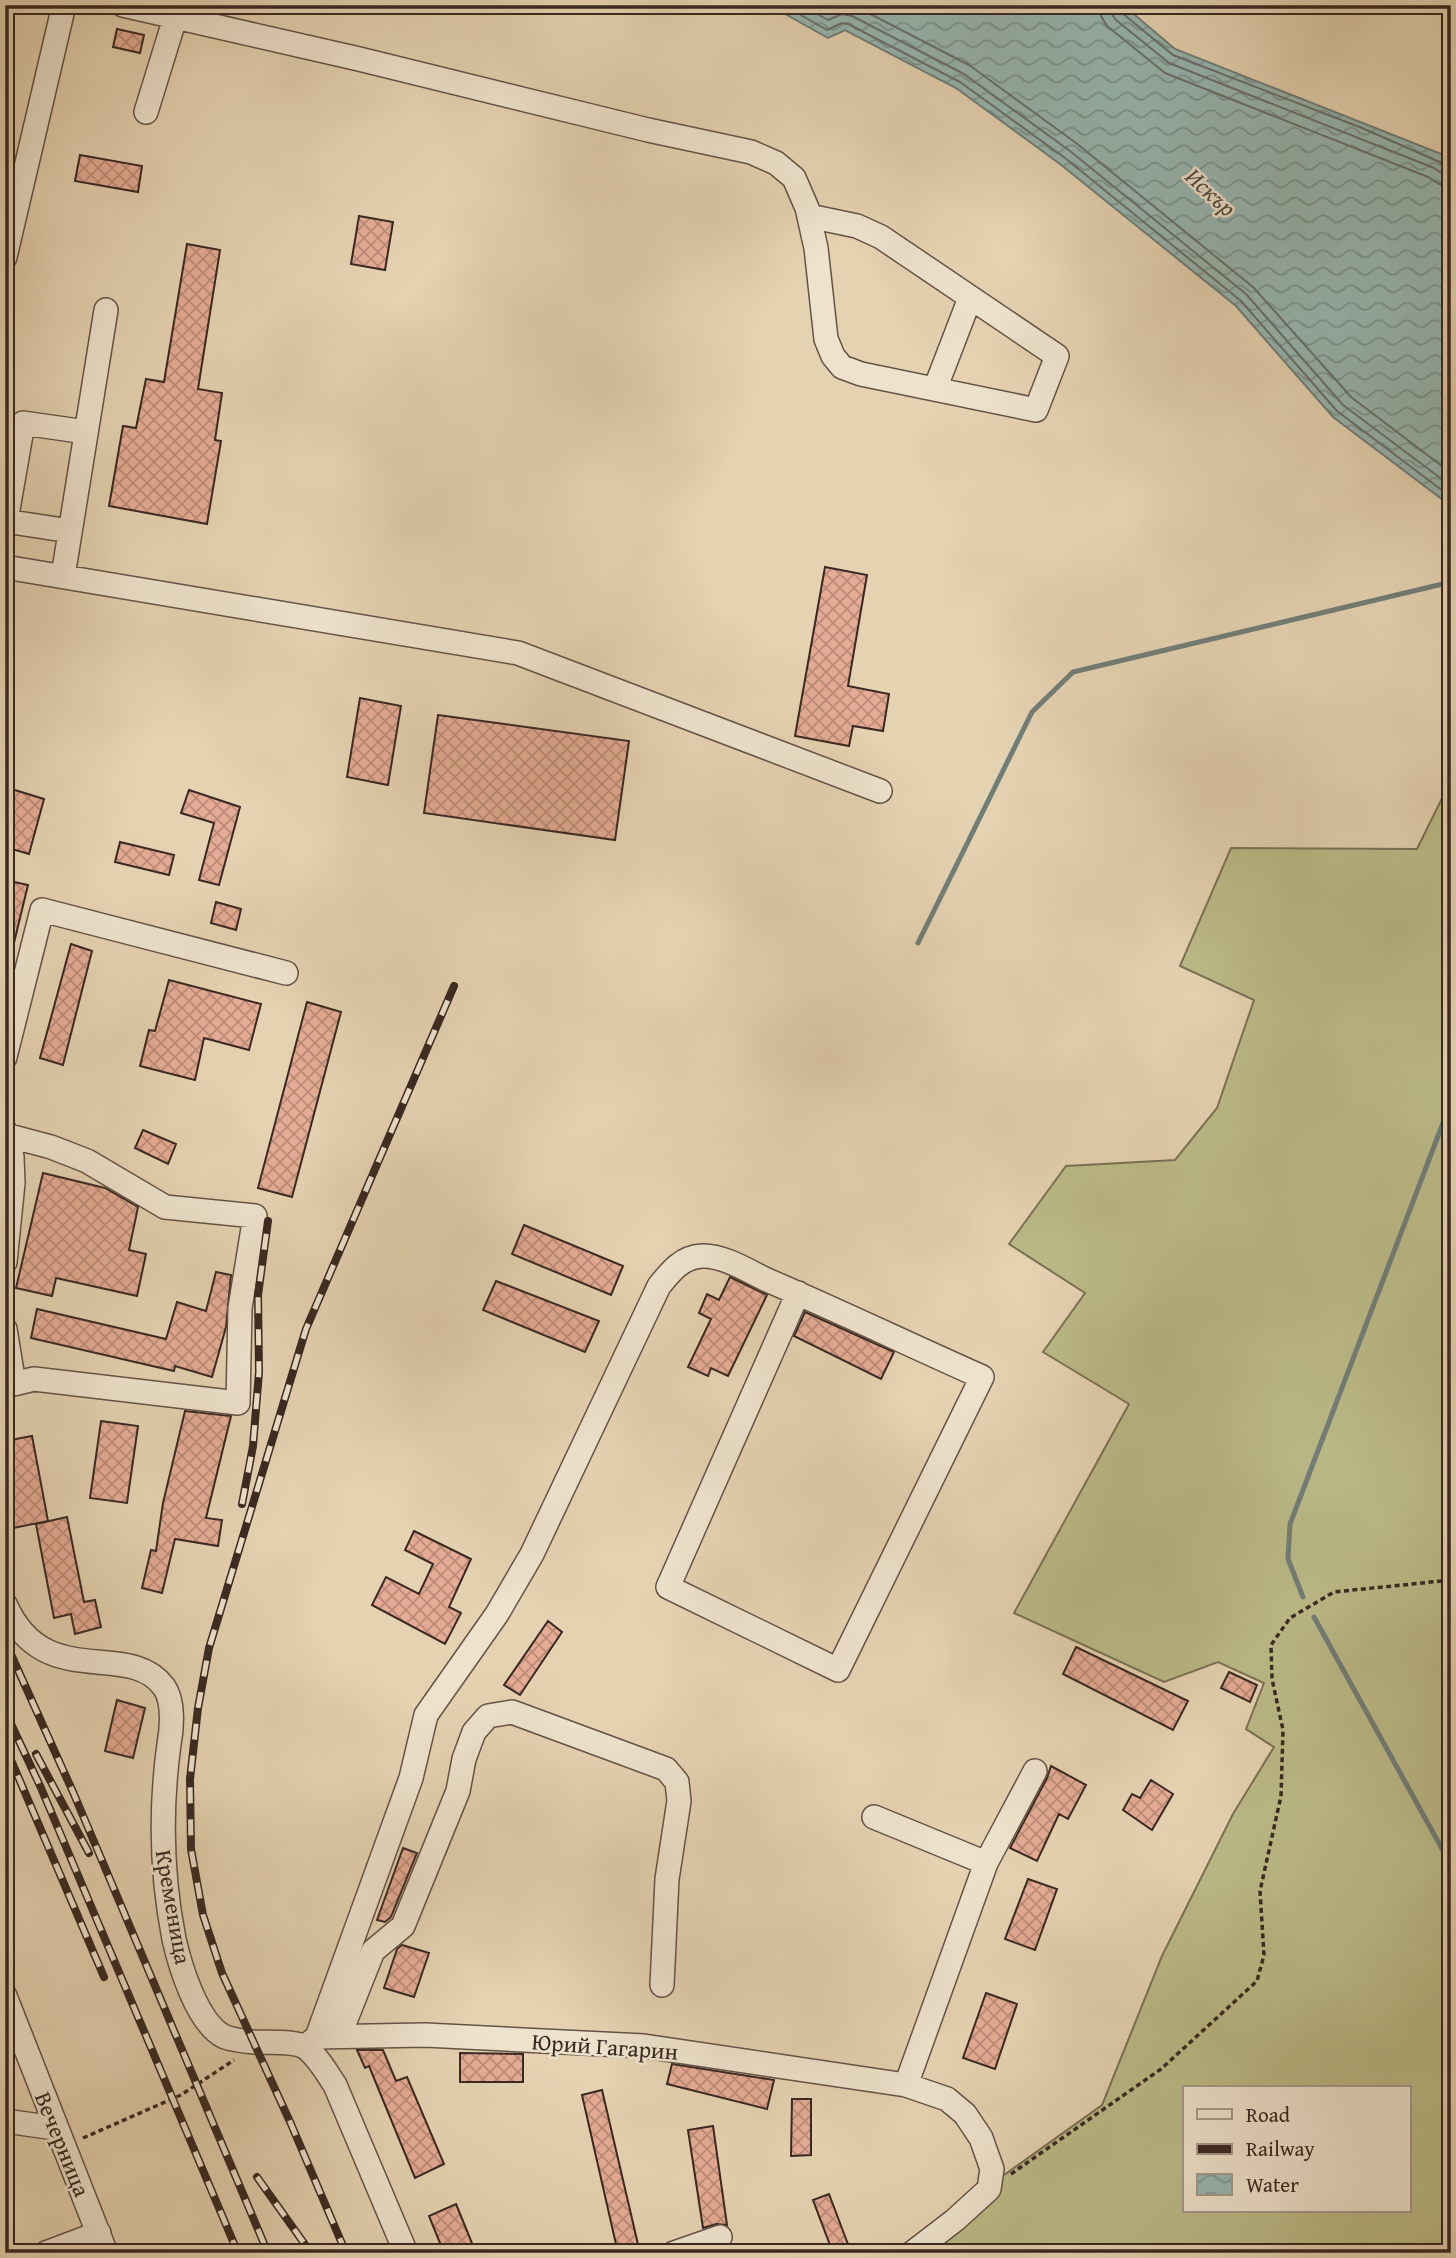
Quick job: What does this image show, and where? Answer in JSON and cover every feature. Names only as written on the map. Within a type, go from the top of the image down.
[{"type":"street","points":[[5,257],[64,5]]},
{"type":"street","points":[[123,5],[751,152],[776,163],[794,178],[808,216],[816,248],[826,339],[833,356],[842,367],[862,374],[1036,410],[1057,356],[881,237],[857,226],[808,216]]},
{"type":"street","points":[[146,112],[175,18]]},
{"type":"street","points":[[935,389],[970,298]]},
{"type":"street","points":[[63,576],[106,310]]},
{"type":"street","points":[[70,531],[5,521],[23,423],[86,432]]},
{"type":"street","points":[[5,567],[518,653],[880,791]]},
{"type":"street","points":[[5,1057],[42,910],[286,973]]},
{"type":"street","points":[[5,1262],[13,1183],[12,1157],[6,1133]]},
{"type":"street","points":[[5,1329],[10,1385],[34,1379],[238,1403],[240,1308],[255,1216],[165,1207],[87,1161],[6,1133]]},
{"type":"street","points":[[406,2253],[335,2085],[311,2042],[411,1778],[426,1715],[497,1614],[532,1554],[659,1286],[673,1268],[688,1259],[703,1256],[723,1261],[798,1293],[982,1377],[838,1670],[668,1587],[798,1293]]},
{"type":"street","name":"Кременица","points":[[5,1604],[13,1622],[32,1643],[54,1655],[132,1667],[151,1675],[166,1688],[172,1729],[163,1790],[165,1877],[174,1941],[192,1996],[210,2024],[223,2037],[248,2041],[311,2042]]},
{"type":"street","points":[[311,2042],[346,2019],[373,1951],[403,1926],[458,1791],[464,1759],[474,1732],[488,1716],[512,1712],[666,1769],[677,1782],[679,1801],[667,1879],[662,1985]]},
{"type":"street","points":[[906,2085],[986,1863],[1035,1771]]},
{"type":"street","points":[[874,1817],[986,1863]]},
{"type":"street","name":"Вечерница","points":[[5,1996],[103,2243]]},
{"type":"street","name":"Юрий Гагарин","points":[[311,2042],[425,2035],[645,2046],[906,2085],[947,2099],[965,2114],[981,2138],[992,2169],[989,2189]]},
{"type":"street","points":[[5,2121],[60,2138]]},
{"type":"street","points":[[912,2253],[955,2220],[989,2189]]},
{"type":"street","points":[[674,2253],[720,2237]]},
{"type":"street","points":[[46,2253],[103,2243]]},
{"type":"path","points":[[989,2189],[1161,2069],[1257,1982],[1264,1955],[1261,1891],[1281,1796],[1283,1730],[1272,1679],[1271,1645],[1290,1618],[1334,1592],[1451,1580]]},
{"type":"path","points":[[60,2138],[181,2095],[232,2063],[248,2041]]},
{"type":"shaded area","points":[[1451,780],[1451,2253],[895,2253],[1102,2105],[1162,1956],[1233,1814],[1274,1747],[1246,1729],[1264,1683],[1218,1662],[1164,1682],[1014,1613],[1129,1404],[1043,1352],[1085,1293],[1009,1244],[1066,1166],[1175,1160],[1217,1108],[1254,1000],[1180,966],[1231,848],[1417,849]]},
{"type":"water","name":"Искър","points":[[769,5],[1123,5],[1175,49],[1444,155],[1451,162],[1451,506],[1333,417],[1236,306],[1060,164],[956,88],[845,30],[828,38]]},
{"type":"building","points":[[117,29],[144,35],[140,53],[113,47]]},
{"type":"building","points":[[80,155],[142,166],[138,192],[75,181]]},
{"type":"building","points":[[359,216],[393,222],[385,270],[351,264]]},
{"type":"building","points":[[187,244],[220,250],[198,389],[222,393],[215,440],[221,441],[207,524],[109,506],[123,426],[136,428],[146,379],[164,382]]},
{"type":"building","points":[[825,567],[867,575],[848,686],[889,694],[883,731],[853,726],[849,746],[795,736]]},
{"type":"building","points":[[360,698],[401,706],[388,785],[347,777]]},
{"type":"building","points":[[438,715],[629,741],[615,840],[424,813]]},
{"type":"building","points":[[5,787],[44,799],[29,854],[5,847]]},
{"type":"building","points":[[189,790],[240,807],[219,885],[199,880],[214,823],[181,813]]},
{"type":"building","points":[[120,842],[174,855],[169,875],[115,862]]},
{"type":"building","points":[[5,880],[28,885],[11,955],[5,954]]},
{"type":"building","points":[[216,902],[241,909],[236,930],[211,923]]},
{"type":"building","points":[[71,944],[92,951],[63,1065],[40,1058]]},
{"type":"building","points":[[169,980],[261,1004],[249,1050],[204,1038],[195,1080],[140,1066],[149,1030],[155,1031]]},
{"type":"building","points":[[307,1002],[341,1012],[292,1197],[258,1188]]},
{"type":"building","points":[[143,1130],[176,1144],[168,1164],[135,1148]]},
{"type":"building","points":[[43,1173],[105,1188],[138,1207],[129,1250],[146,1254],[137,1296],[56,1278],[52,1296],[16,1288]]},
{"type":"building","points":[[524,1225],[623,1266],[611,1295],[512,1254]]},
{"type":"building","points":[[216,1272],[231,1275],[226,1327],[212,1377],[175,1366],[174,1371],[31,1338],[37,1309],[166,1339],[177,1302],[206,1311]]},
{"type":"building","points":[[730,1277],[767,1295],[728,1376],[711,1368],[708,1376],[688,1367],[711,1319],[699,1313],[707,1294],[719,1300]]},
{"type":"building","points":[[496,1281],[599,1321],[585,1352],[483,1310]]},
{"type":"building","points":[[805,1312],[894,1352],[881,1379],[794,1336]]},
{"type":"building","points":[[185,1411],[231,1416],[206,1518],[222,1520],[218,1546],[175,1539],[162,1593],[142,1588],[151,1550],[156,1551],[163,1503]]},
{"type":"building","points":[[101,1421],[138,1426],[127,1503],[90,1498]]},
{"type":"building","points":[[32,1436],[48,1521],[13,1528],[5,1484],[5,1441]]},
{"type":"building","points":[[67,1517],[84,1602],[95,1600],[101,1627],[75,1634],[71,1614],[54,1618],[36,1524]]},
{"type":"building","points":[[414,1531],[471,1559],[449,1607],[461,1613],[445,1644],[372,1605],[386,1577],[419,1594],[433,1564],[405,1550]]},
{"type":"building","points":[[548,1621],[562,1632],[520,1695],[504,1685]]},
{"type":"building","points":[[1076,1647],[1188,1701],[1173,1730],[1063,1674]]},
{"type":"building","points":[[1229,1672],[1257,1685],[1250,1702],[1221,1688]]},
{"type":"building","points":[[117,1700],[145,1708],[133,1758],[105,1751]]},
{"type":"building","points":[[1051,1766],[1086,1785],[1068,1819],[1059,1814],[1037,1861],[1010,1848]]},
{"type":"building","points":[[1151,1780],[1173,1794],[1152,1830],[1123,1810],[1132,1794],[1140,1798]]},
{"type":"building","points":[[403,1848],[417,1853],[391,1917],[385,1922],[377,1920]]},
{"type":"building","points":[[1028,1879],[1057,1889],[1035,1950],[1005,1939]]},
{"type":"building","points":[[402,1945],[429,1953],[414,1997],[384,1988],[397,1949]]},
{"type":"building","points":[[986,1993],[1017,2004],[995,2069],[963,2058]]},
{"type":"building","points":[[357,2050],[383,2050],[396,2081],[407,2077],[444,2164],[415,2178],[369,2066],[365,2068]]},
{"type":"building","points":[[460,2053],[523,2054],[523,2082],[460,2082]]},
{"type":"building","points":[[672,2064],[774,2080],[767,2109],[667,2084]]},
{"type":"building","points":[[602,2090],[640,2253],[618,2253],[582,2095]]},
{"type":"building","points":[[792,2099],[811,2099],[811,2155],[791,2156]]},
{"type":"building","points":[[713,2126],[727,2225],[716,2224],[703,2228],[688,2130]]},
{"type":"building","points":[[829,2194],[849,2247],[837,2253],[833,2253],[813,2200]]},
{"type":"building","points":[[456,2204],[476,2253],[444,2253],[429,2216]]},
{"type":"waterway","points":[[918,943],[1032,712],[1073,672],[1451,582]]},
{"type":"waterway","points":[[1303,1597],[1288,1559],[1290,1524],[1451,1102]]},
{"type":"waterway","points":[[1314,1617],[1451,1865]]},
{"type":"railway","points":[[346,2253],[222,1973],[203,1915],[191,1849],[190,1779],[198,1708],[209,1648],[306,1329],[454,986]]},
{"type":"railway","points":[[242,1504],[253,1446],[259,1372],[258,1295],[268,1221]]},
{"type":"railway","points":[[5,1641],[73,1792],[268,2253]]},
{"type":"railway","points":[[5,1711],[41,1788],[238,2253]]},
{"type":"railway","points":[[5,1746],[104,1977]]},
{"type":"railway","points":[[36,1754],[89,1853]]},
{"type":"railway","points":[[257,2177],[311,2253]]}]
